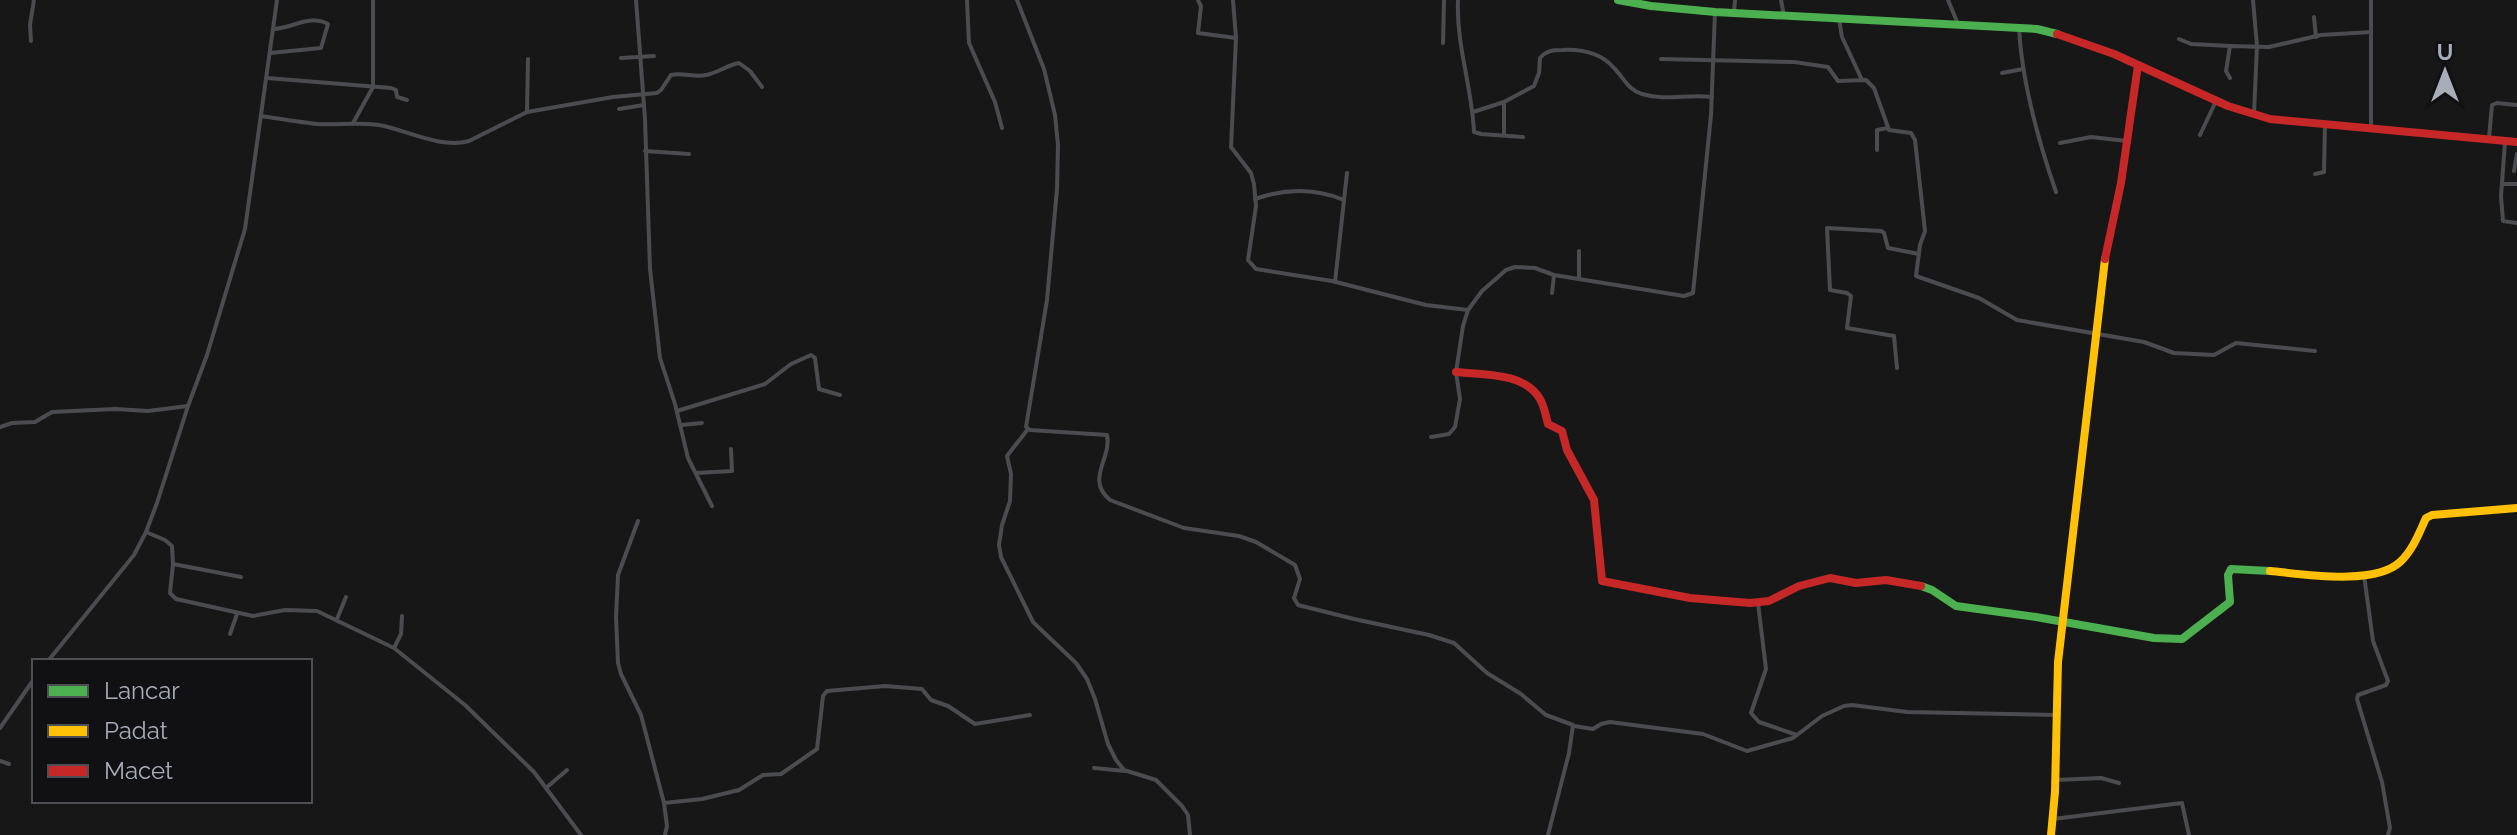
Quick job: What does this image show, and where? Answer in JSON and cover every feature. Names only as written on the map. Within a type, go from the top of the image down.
[{"type":"main road","points":[[1618,0],[1715,12],[2054,32],[2254,116],[2517,142]]},
{"type":"main road","points":[[2051,835],[2062,621],[2102,276],[2138,65]]},
{"type":"main road","points":[[1456,372],[1519,382],[1529,387],[1540,399],[1548,424],[1562,431],[1567,450],[1594,500],[1603,582],[1690,598],[1758,603],[1799,586],[1830,578],[1856,583],[1886,580],[1932,590],[1956,606],[2154,638],[2182,639],[2230,602],[2228,575],[2231,569],[2364,575],[2395,567],[2402,561],[2426,518],[2432,515],[2517,508]]},
{"type":"street","points":[[31,41],[34,0]]},
{"type":"street","points":[[50,659],[134,555],[146,532],[207,355],[245,229],[277,0]]},
{"type":"street","points":[[353,123],[373,87],[373,0]]},
{"type":"street","points":[[636,0],[656,333],[661,366],[677,411],[688,458],[712,506]]},
{"type":"street","points":[[967,0],[969,43],[995,102],[1002,128]]},
{"type":"street","points":[[1017,0],[1044,69],[1055,115],[1057,189],[1047,300],[1027,415],[1028,429],[1007,456],[1011,474],[1010,501],[999,545],[1001,557],[1033,622],[1076,663],[1087,679],[1108,744],[1116,760],[1128,771]]},
{"type":"street","points":[[1198,0],[1201,6],[1198,33],[1236,38]]},
{"type":"street","points":[[1233,0],[1236,38],[1231,147],[1251,173],[1255,199],[1248,260],[1256,269],[1335,282],[1426,305],[1468,310]]},
{"type":"street","points":[[1443,43],[1444,0]]},
{"type":"street","points":[[1458,0],[1462,59],[1470,90],[1475,133],[1523,137]]},
{"type":"street","points":[[1697,10],[1698,0]]},
{"type":"street","points":[[1734,13],[1735,0]]},
{"type":"street","points":[[1781,0],[1784,16]]},
{"type":"street","points":[[1948,0],[1958,24]]},
{"type":"street","points":[[2253,0],[2257,46],[2254,116]]},
{"type":"street","points":[[2371,0],[2371,128]]},
{"type":"street","points":[[1431,437],[1449,434],[1455,427],[1460,399],[1456,372],[1468,310],[1489,284],[1506,270],[1535,268],[1554,275],[1684,296],[1693,293],[1712,97],[1715,12]]},
{"type":"street","points":[[2314,17],[2316,37]]},
{"type":"street","points":[[1839,19],[1842,37],[1862,80]]},
{"type":"street","points":[[270,53],[320,49],[324,45],[328,24],[302,21],[273,29]]},
{"type":"street","points":[[2019,28],[2023,69],[2056,192]]},
{"type":"street","points":[[2179,39],[2191,44],[2280,46],[2316,37],[2371,32]]},
{"type":"street","points":[[2230,46],[2226,74],[2230,78]]},
{"type":"street","points":[[1473,112],[1504,102],[1536,83],[1542,55],[1551,50],[1597,55],[1640,94],[1676,98],[1712,97]]},
{"type":"street","points":[[621,58],[654,56]]},
{"type":"street","points":[[527,112],[528,59]]},
{"type":"street","points":[[1661,59],[1794,62],[1828,67],[1838,81],[1866,80],[1874,88],[1890,131],[1911,133],[1915,140],[1925,231],[1916,276],[1979,298],[2012,319],[2144,342],[2174,353],[2214,355],[2236,343],[2315,351]]},
{"type":"street","points":[[261,116],[315,124],[379,125],[420,137],[465,143],[527,112],[661,90],[671,75],[706,75],[735,63],[743,64],[762,87]]},
{"type":"street","points":[[2002,73],[2023,69]]},
{"type":"street","points":[[267,78],[393,88],[397,97],[407,100]]},
{"type":"street","points":[[2200,135],[2216,101]]},
{"type":"street","points":[[1504,102],[1504,135]]},
{"type":"street","points":[[619,109],[644,105]]},
{"type":"street","points":[[2489,138],[2492,105],[2517,105]]},
{"type":"street","points":[[2315,174],[2324,172],[2325,124]]},
{"type":"street","points":[[1877,150],[1877,130],[1888,128]]},
{"type":"street","points":[[2060,143],[2091,137],[2127,141]]},
{"type":"street","points":[[2506,140],[2503,221],[2517,223]]},
{"type":"street","points":[[645,151],[689,154]]},
{"type":"street","points":[[2514,171],[2517,154]]},
{"type":"street","points":[[1335,282],[1347,173]]},
{"type":"street","points":[[2502,184],[2517,184]]},
{"type":"street","points":[[1255,199],[1300,190],[1324,192],[1344,200]]},
{"type":"street","points":[[1897,368],[1894,336],[1847,328],[1851,296],[1830,290],[1827,228],[1881,231],[1888,248],[1919,254]]},
{"type":"street","points":[[1579,251],[1579,279]]},
{"type":"street","points":[[1552,293],[1554,275]]},
{"type":"street","points":[[677,411],[765,384],[791,364],[811,355],[815,358],[819,389],[840,395]]},
{"type":"street","points":[[0,427],[35,422],[52,412],[148,411],[188,406]]},
{"type":"street","points":[[681,425],[702,423]]},
{"type":"street","points":[[1028,429],[1107,435],[1109,440],[1100,470],[1099,486],[1110,500],[1184,528],[1239,536],[1256,542],[1295,565],[1300,579],[1294,598],[1298,605],[1454,643],[1487,673],[1521,694],[1546,715],[1573,725],[1593,729],[1610,722],[1703,734],[1744,751],[1798,735],[1822,716],[1852,705],[1907,712],[2057,715]]},
{"type":"street","points":[[696,473],[732,471],[731,449]]},
{"type":"street","points":[[638,521],[618,575],[618,663],[641,715],[664,803],[665,835]]},
{"type":"street","points":[[146,532],[169,542],[174,552],[171,597],[253,616],[301,609],[317,611],[394,648],[468,708],[534,772],[581,835]]},
{"type":"street","points":[[173,564],[241,577]]},
{"type":"street","points":[[2364,575],[2373,641],[2388,681],[2386,685],[2357,697],[2382,782],[2390,828],[2388,835]]},
{"type":"street","points":[[337,619],[346,597]]},
{"type":"street","points":[[1758,603],[1766,669],[1751,713],[1759,722],[1798,735]]},
{"type":"street","points":[[230,634],[237,614]]},
{"type":"street","points":[[394,648],[401,634],[402,616]]},
{"type":"street","points":[[0,728],[32,682]]},
{"type":"street","points":[[664,803],[731,792],[763,775],[781,774],[803,760],[818,748],[823,696],[827,691],[875,687],[920,688],[931,700],[948,706],[975,724],[1030,715]]},
{"type":"street","points":[[1548,835],[1573,725]]},
{"type":"street","points":[[0,761],[9,764]]},
{"type":"street","points":[[1094,768],[1128,771],[1156,780],[1188,815],[1190,835]]},
{"type":"street","points":[[546,788],[567,770]]},
{"type":"street","points":[[2056,780],[2101,778],[2119,783]]},
{"type":"street","points":[[2053,819],[2182,803],[2189,835]]},
{"type":"traffic: fast","points":[[1618,0],[1715,12],[2037,29],[2057,34]]},
{"type":"traffic: fast","points":[[1921,586],[1956,606],[2154,638],[2182,639],[2230,602],[2228,575],[2231,569],[2270,571]]},
{"type":"traffic: slow","points":[[2051,835],[2058,662],[2105,259]]},
{"type":"traffic: slow","points":[[2270,571],[2338,577],[2373,574],[2400,562],[2412,547],[2426,518],[2432,515],[2517,508]]},
{"type":"traffic: jam","points":[[2057,34],[2114,54],[2228,106],[2270,119],[2517,142]]},
{"type":"traffic: jam","points":[[2105,259],[2121,183],[2138,65]]},
{"type":"traffic: jam","points":[[1456,372],[1514,379],[1533,390],[1540,399],[1548,424],[1562,431],[1567,450],[1594,500],[1602,581],[1690,598],[1750,603],[1769,601],[1799,586],[1830,578],[1856,583],[1886,580],[1921,586]]}]
